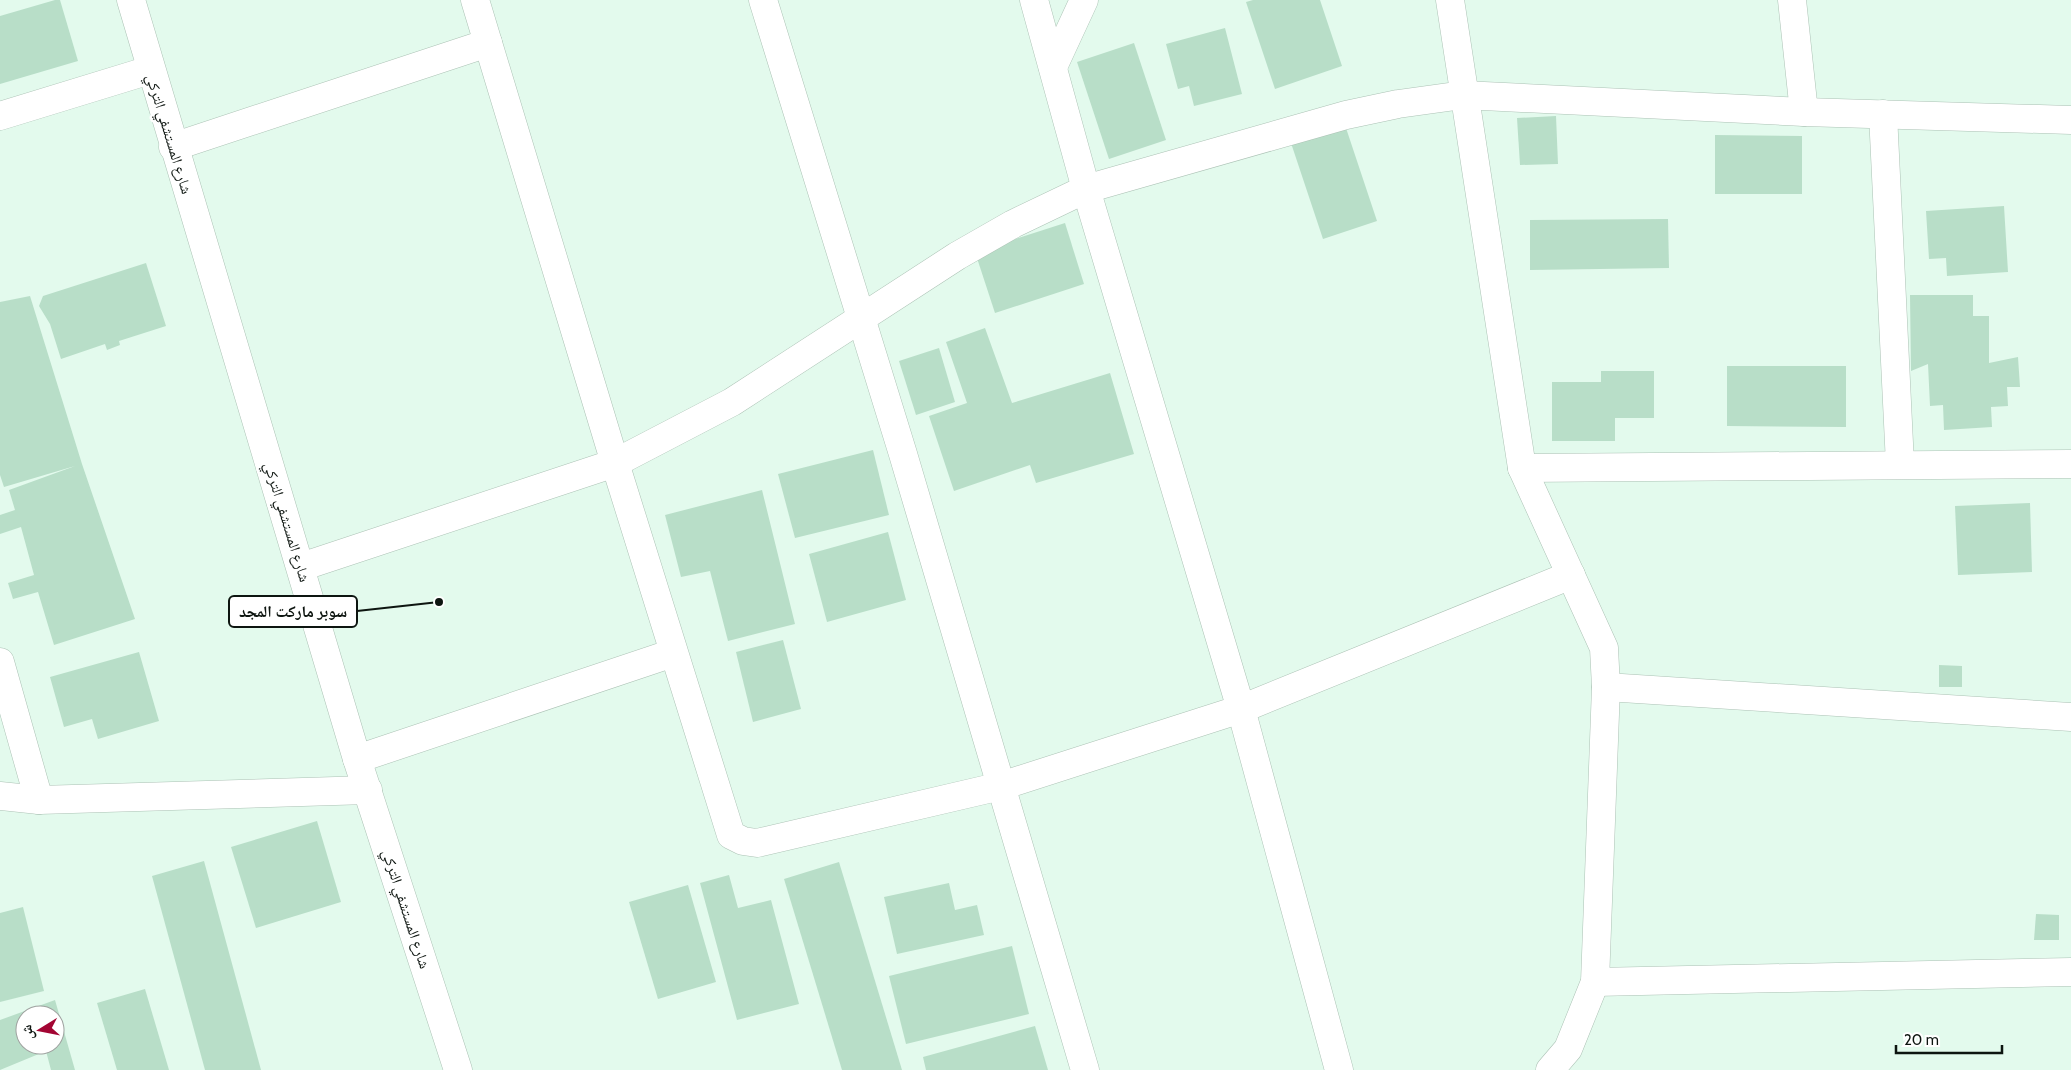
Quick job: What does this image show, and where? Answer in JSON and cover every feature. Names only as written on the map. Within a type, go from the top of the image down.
[{"type":"street","name":"شارع المستشفي التركي","points":[[130,0],[357,759],[458,1070]]},
{"type":"street","points":[[475,0],[673,653],[731,835],[743,841],[756,843],[1001,786],[1241,709],[1571,575]]},
{"type":"street","points":[[763,0],[862,320],[1085,1070]]},
{"type":"street","points":[[1034,0],[1086,189],[1241,709],[1339,1070]]},
{"type":"street","points":[[1053,67],[1084,0]]},
{"type":"street","points":[[1450,0],[1463,95],[1522,468],[1604,648],[1606,687],[1595,982],[1568,1049],[1550,1070]]},
{"type":"street","points":[[1792,0],[1804,112]]},
{"type":"street","points":[[173,147],[488,43]]},
{"type":"street","points":[[0,116],[150,70]]},
{"type":"street","points":[[301,567],[615,463],[732,402],[862,320],[956,256],[1013,224],[1086,189],[1346,116],[1398,104],[1463,95],[1804,112],[2071,120]]},
{"type":"street","points":[[1883,114],[1900,464]]},
{"type":"street","points":[[1522,468],[2071,464]]},
{"type":"street","points":[[357,759],[673,653]]},
{"type":"street","points":[[0,662],[39,800]]},
{"type":"street","points":[[1606,687],[2071,717]]},
{"type":"street","points":[[0,796],[39,800],[368,790]]},
{"type":"street","points":[[1595,982],[2071,972]]},
{"type":"building","points":[[60,0],[78,61],[0,84],[0,16]]},
{"type":"building","points":[[1253,0],[1320,0],[1342,66],[1275,89],[1246,2]]},
{"type":"building","points":[[1225,28],[1242,94],[1194,106],[1189,86],[1178,89],[1166,44]]},
{"type":"building","points":[[1134,43],[1166,140],[1109,159],[1077,62]]},
{"type":"building","points":[[1556,116],[1558,164],[1520,165],[1517,118]]},
{"type":"building","points":[[1345,125],[1377,221],[1323,239],[1291,143]]},
{"type":"building","points":[[1715,135],[1802,136],[1802,194],[1715,194]]},
{"type":"building","points":[[2004,206],[2008,272],[1947,276],[1946,258],[1929,259],[1926,211]]},
{"type":"building","points":[[1668,219],[1669,268],[1530,270],[1530,220]]},
{"type":"building","points":[[1065,223],[1084,284],[995,313],[975,252]]},
{"type":"building","points":[[146,263],[166,326],[119,341],[120,345],[107,350],[105,344],[61,359],[50,324],[39,306],[43,296]]},
{"type":"building","points":[[1910,295],[1973,295],[1973,316],[1989,316],[1989,363],[2018,357],[2020,387],[2007,387],[2008,406],[1991,407],[1992,427],[1944,430],[1943,405],[1930,406],[1928,364],[1911,371]]},
{"type":"building","points":[[30,296],[82,464],[135,619],[54,645],[38,592],[13,599],[8,583],[34,575],[21,527],[0,534],[0,515],[15,510],[9,490],[75,466],[4,487],[0,475],[0,302]]},
{"type":"building","points":[[985,328],[1012,403],[1110,373],[1134,454],[1036,483],[1030,465],[954,491],[929,416],[967,403],[946,342]]},
{"type":"building","points":[[939,348],[955,402],[916,415],[899,361]]},
{"type":"building","points":[[1727,366],[1846,366],[1846,427],[1727,426]]},
{"type":"building","points":[[1601,371],[1654,371],[1654,418],[1615,418],[1615,441],[1552,441],[1552,382],[1601,382]]},
{"type":"building","points":[[873,450],[889,515],[795,538],[778,474]]},
{"type":"building","points":[[762,490],[795,624],[728,641],[710,571],[681,577],[665,515]]},
{"type":"building","points":[[2030,503],[2032,572],[1958,575],[1955,506]]},
{"type":"building","points":[[888,532],[906,600],[827,622],[809,554]]},
{"type":"building","points":[[783,640],[801,709],[753,722],[736,652]]},
{"type":"building","points":[[139,652],[159,721],[98,739],[92,719],[64,727],[50,677]]},
{"type":"building","points":[[1939,665],[1962,666],[1962,687],[1939,687]]},
{"type":"building","points":[[317,821],[341,902],[256,928],[231,847]]},
{"type":"building","points":[[204,861],[261,1070],[205,1070],[152,876]]},
{"type":"building","points":[[839,862],[902,1070],[842,1070],[784,879]]},
{"type":"building","points":[[729,875],[738,908],[771,900],[799,1004],[737,1020],[700,883]]},
{"type":"building","points":[[949,883],[955,910],[977,905],[984,935],[897,954],[884,897]]},
{"type":"building","points":[[688,885],[716,982],[658,999],[629,902]]},
{"type":"building","points":[[23,907],[44,991],[0,1002],[0,913]]},
{"type":"building","points":[[2036,914],[2059,915],[2059,940],[2034,940]]},
{"type":"building","points":[[1012,946],[1029,1014],[906,1044],[889,976]]},
{"type":"building","points":[[145,989],[169,1070],[117,1070],[97,1003]]},
{"type":"building","points":[[55,1000],[56,1005],[41,1005]]},
{"type":"building","points":[[15,1015],[15,1055],[36,1055],[0,1070],[0,1020]]},
{"type":"building","points":[[1035,1026],[1048,1070],[926,1070],[923,1057]]},
{"type":"building","points":[[65,1035],[75,1070],[51,1070],[47,1055],[65,1055]]},
{"type":"place","name":"سوبر ماركت المجد","points":[[439,602]]}]
